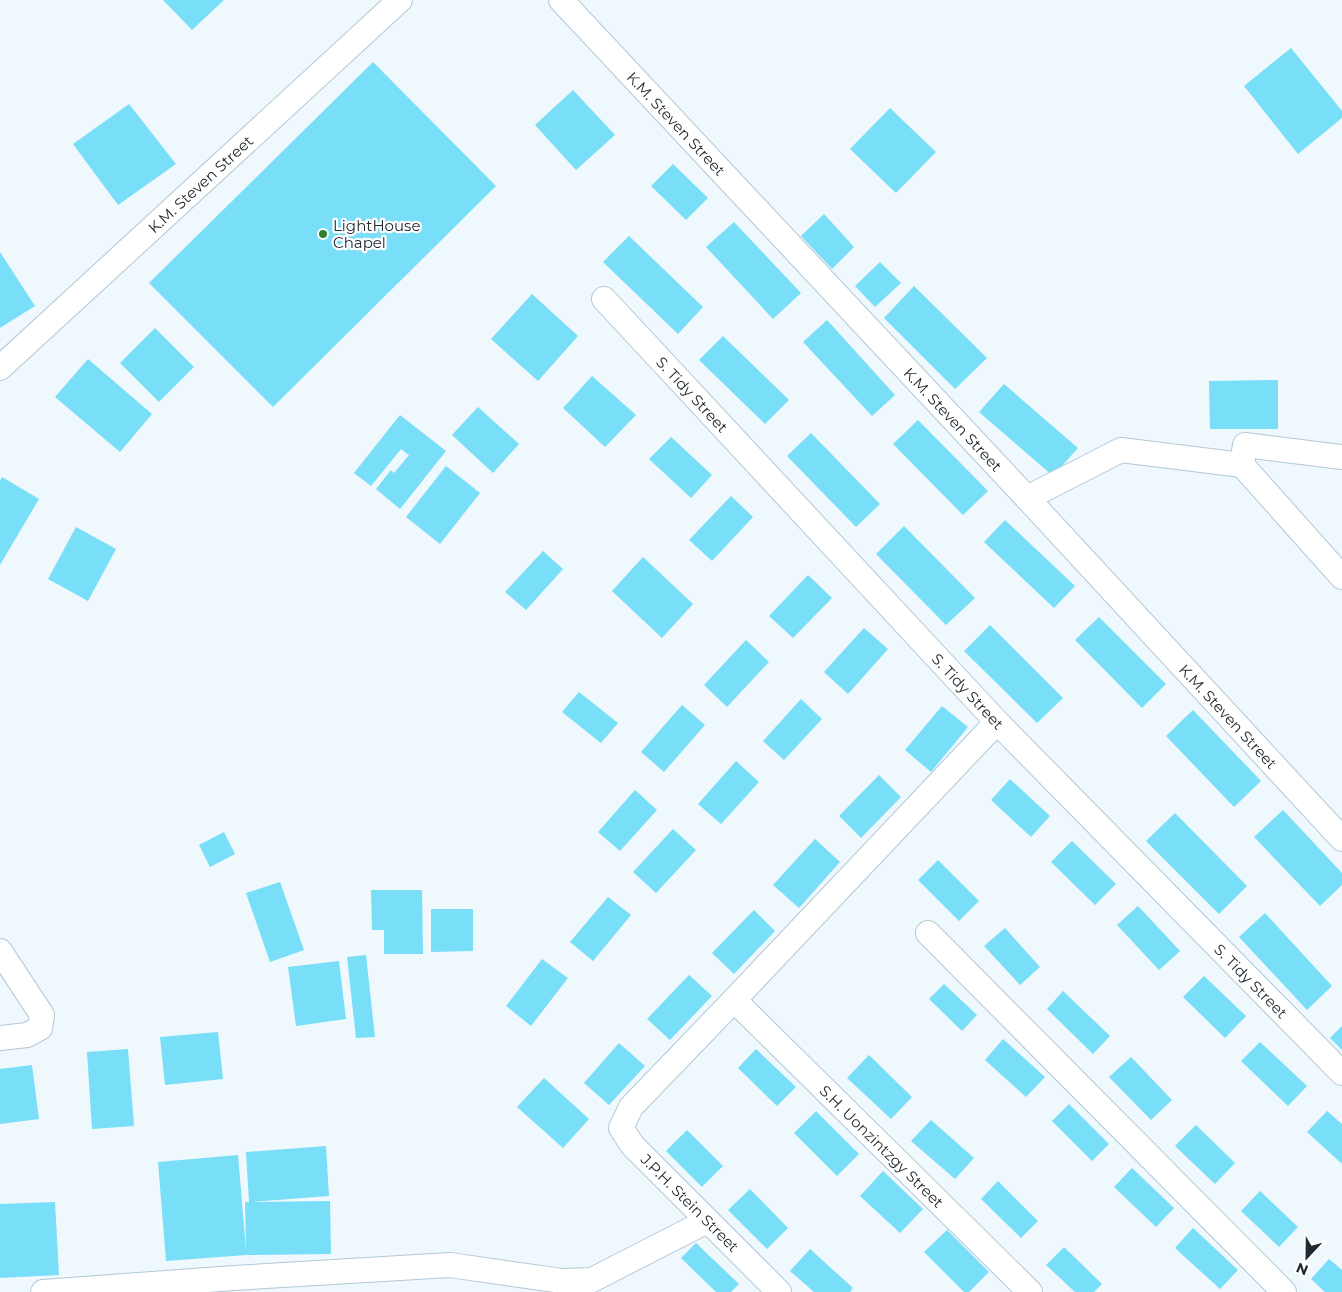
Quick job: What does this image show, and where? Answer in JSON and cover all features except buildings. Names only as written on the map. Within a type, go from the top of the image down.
[{"type":"street","name":"K.M. Steven Street","points":[[0,368],[400,0]]},
{"type":"street","name":"K.M. Steven Street","points":[[561,0],[1027,498],[1342,839]]},
{"type":"street","name":"S. Tidy Street","points":[[604,300],[997,722],[1342,1073]]},
{"type":"street","points":[[1242,465],[1244,445],[1342,457]]},
{"type":"street","points":[[1027,498],[1121,450],[1242,465],[1342,578]]},
{"type":"street","points":[[734,1000],[997,722]]},
{"type":"street","points":[[928,933],[1284,1292]]},
{"type":"street","points":[[0,951],[42,1015],[40,1028],[27,1035],[0,1038]]},
{"type":"street","name":"J.P.H. Stein Street","points":[[734,1000],[631,1107],[621,1128],[633,1146],[779,1292]]},
{"type":"street","name":"S.H. Uonzintzgy Street","points":[[734,1000],[1030,1292]]},
{"type":"street","points":[[43,1292],[450,1265],[562,1281],[592,1280],[707,1221]]},
{"type":"place","name":"LightHouse Chapel","points":[[323,234]]}]
